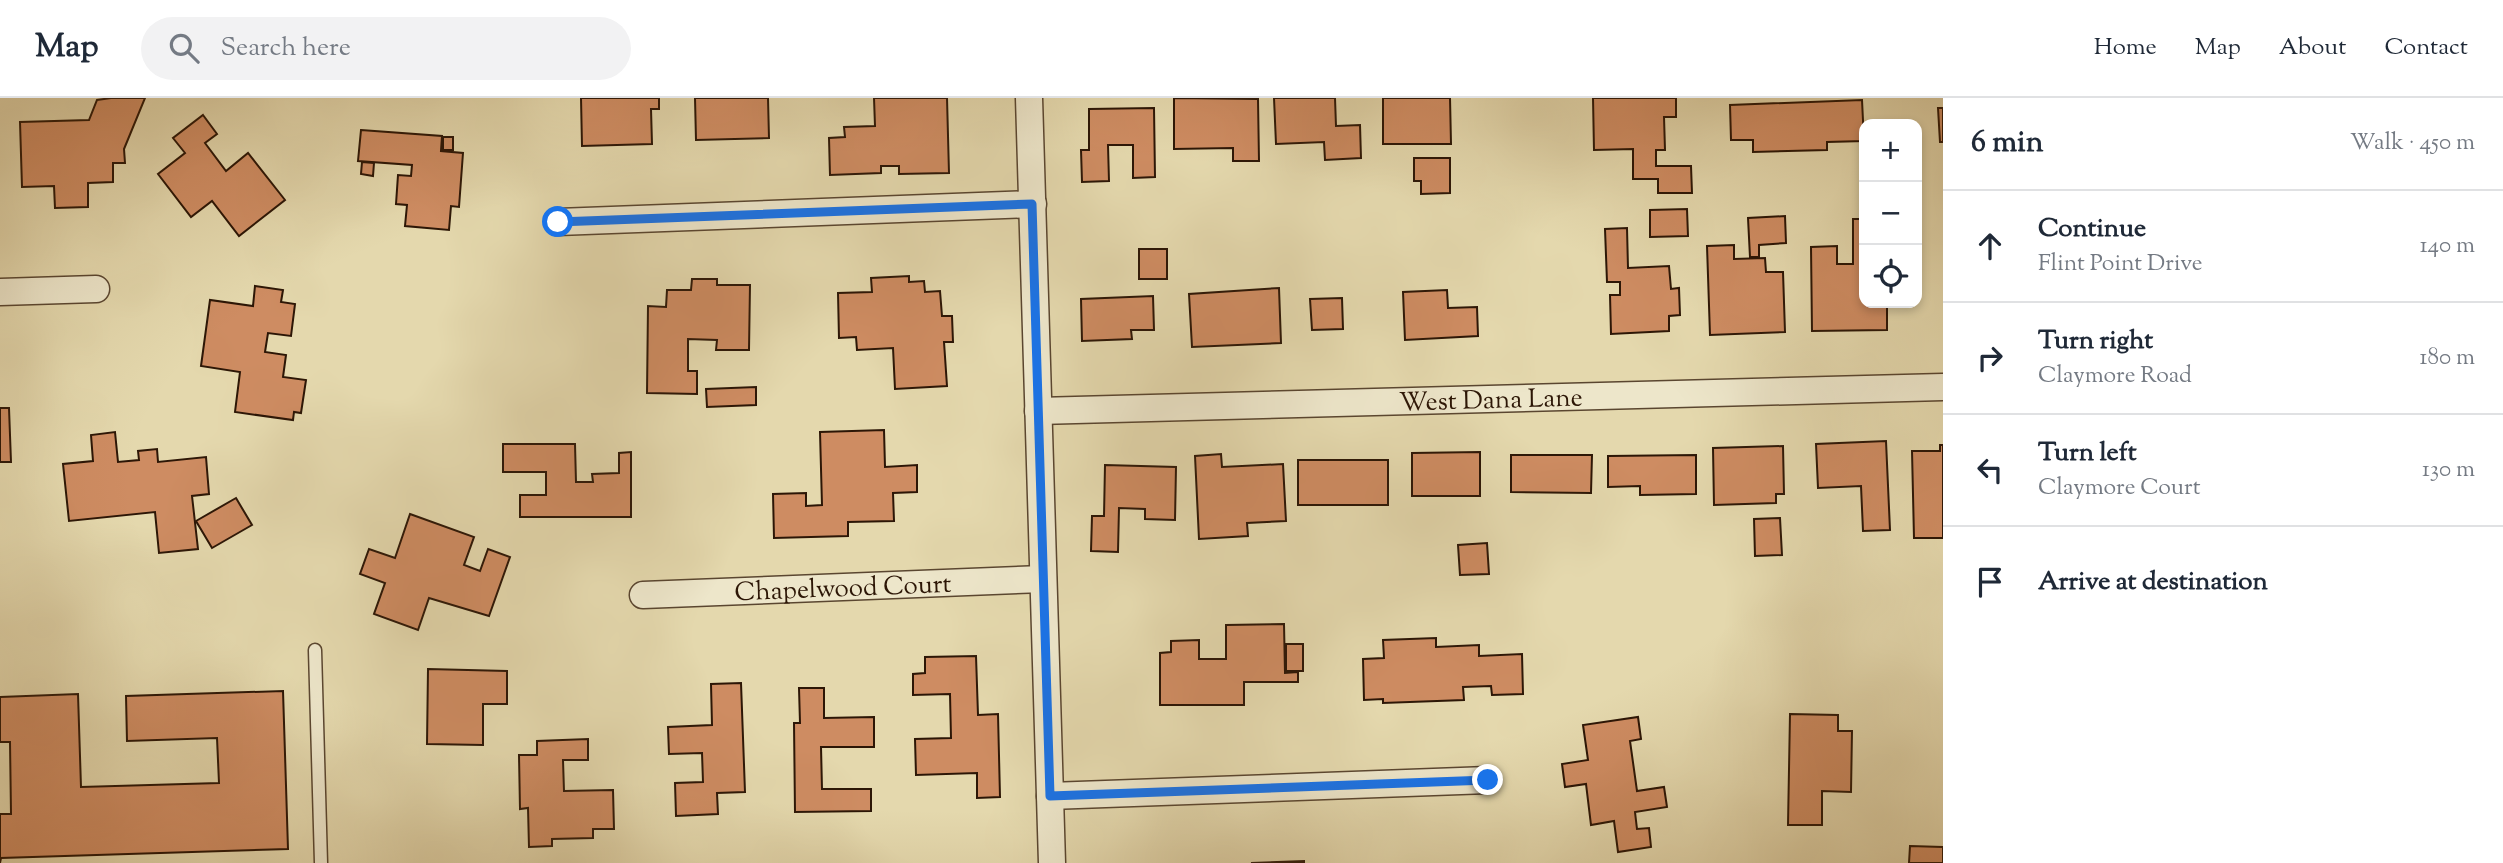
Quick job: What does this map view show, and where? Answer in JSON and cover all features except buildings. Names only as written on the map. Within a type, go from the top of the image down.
[{"type":"street","points":[[1029,98],[1052,863]]},
{"type":"street","points":[[558,222],[1032,204]]},
{"type":"street","points":[[0,292],[96,289]]},
{"type":"street","name":"West Dana Lane","points":[[1038,411],[1943,387]]},
{"type":"street","name":"Chapelwood Court","points":[[643,595],[1043,579]]},
{"type":"street","points":[[1050,796],[1488,780]]},
{"type":"lane","points":[[315,650],[321,863]]},
{"type":"route","points":[[558,222],[1032,204],[1050,796],[1488,780]]}]
